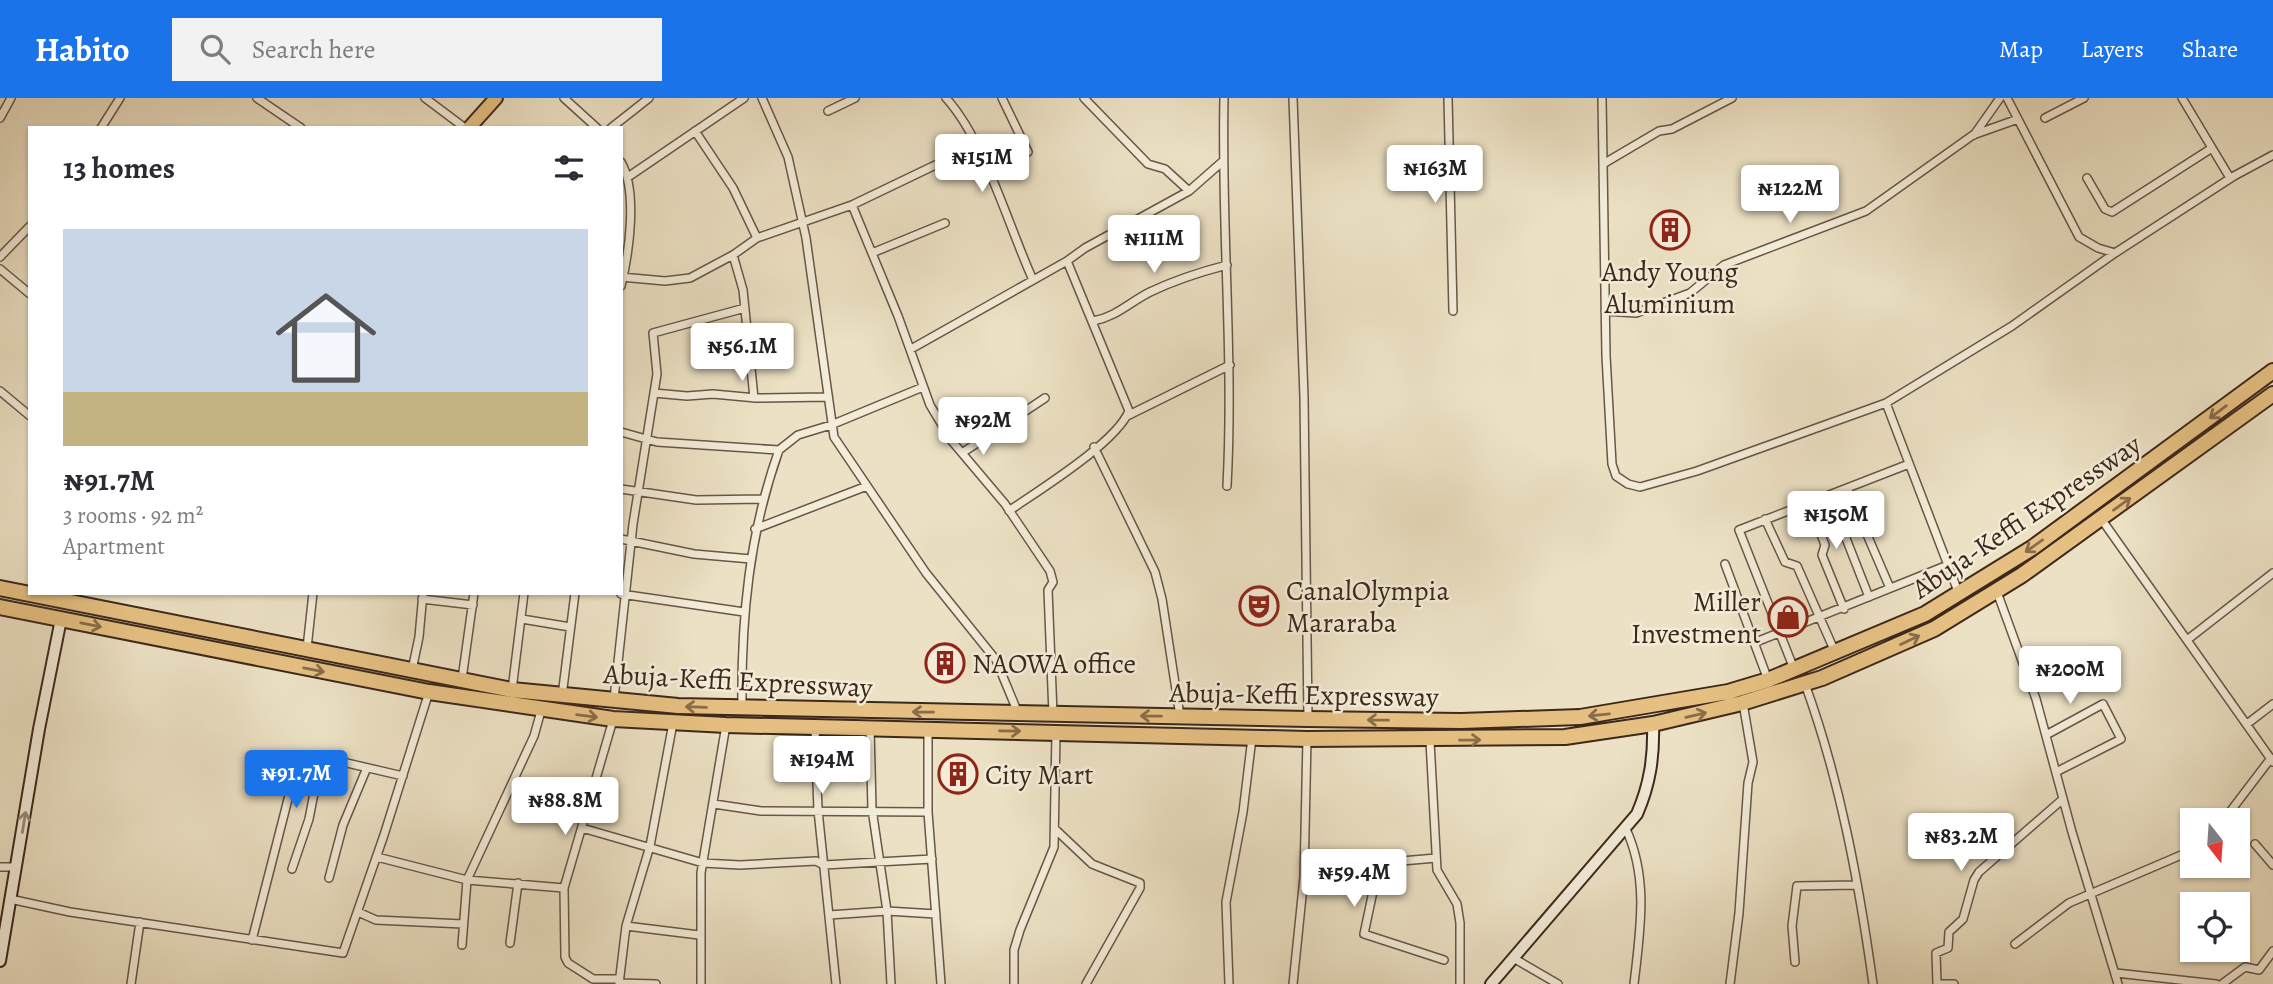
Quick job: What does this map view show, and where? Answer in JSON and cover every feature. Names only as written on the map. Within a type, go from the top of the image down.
[{"type":"highway","name":"Abuja-Keffi Expressway","points":[[46,595],[512,690],[562,696],[743,709],[1461,721],[1580,717],[1700,699],[1768,680],[1905,624],[1959,595],[2032,548],[2273,372]]},
{"type":"highway","name":"Abuja-Keffi Expressway","points":[[0,607],[429,692],[613,719],[726,725],[1307,739],[1430,741],[1565,737],[1653,724],[1742,703],[1822,678],[1934,629],[1997,592],[2102,520],[2273,394]]},
{"type":"highway","name":"Abuja-Keffi Expressway","points":[[0,588],[28,592]]},
{"type":"highway","points":[[1851,647],[1851,656],[1856,664]]},
{"type":"highway","points":[[1816,660],[1822,678]]},
{"type":"main road","points":[[469,126],[496,98]]},
{"type":"main road","points":[[0,961],[39,729],[61,619]]},
{"type":"main road","points":[[1491,984],[1637,814],[1648,788],[1654,751],[1653,724]]},
{"type":"street","points":[[0,118],[11,98]]},
{"type":"street","points":[[102,126],[120,98]]},
{"type":"street","points":[[257,98],[298,126]]},
{"type":"street","points":[[425,98],[464,126]]},
{"type":"street","points":[[564,98],[595,126]]},
{"type":"street","points":[[614,126],[649,98]]},
{"type":"street","points":[[628,177],[744,98]]},
{"type":"street","points":[[762,98],[788,158],[802,220],[834,437],[926,573],[996,660],[1018,714]]},
{"type":"street","points":[[828,111],[855,98]]},
{"type":"street","points":[[946,98],[958,111],[988,172],[1033,280]]},
{"type":"street","points":[[988,172],[1028,152],[1002,98]]},
{"type":"street","points":[[1084,98],[1148,164],[1165,169],[1189,191]]},
{"type":"street","points":[[1224,98],[1222,162],[1230,365],[1227,486]]},
{"type":"street","points":[[1293,98],[1304,397],[1308,719]]},
{"type":"street","points":[[1448,98],[1453,311]]},
{"type":"street","points":[[1602,98],[1605,311],[1612,464],[1616,476],[1628,484],[1640,486],[1697,471],[1886,403],[2012,326],[2115,253],[2230,178],[2273,155]]},
{"type":"street","points":[[1603,164],[1660,131],[1672,129],[1732,98]]},
{"type":"street","points":[[1973,135],[2000,98]]},
{"type":"street","points":[[2007,98],[2080,237],[2098,248],[2115,253]]},
{"type":"street","points":[[2045,118],[2084,98]]},
{"type":"street","points":[[2182,98],[2230,178]]},
{"type":"street","points":[[1605,311],[1636,313],[1667,303],[1695,290],[1724,265],[1866,211],[1973,135],[2018,119]]},
{"type":"street","points":[[695,131],[733,188],[757,238]]},
{"type":"street","points":[[623,280],[682,280],[733,255],[757,238],[802,220],[852,205],[975,146]]},
{"type":"street","points":[[2087,178],[2105,209],[2112,212],[2212,148]]},
{"type":"street","points":[[911,349],[1189,191],[1222,162]]},
{"type":"street","points":[[623,166],[628,177],[631,204],[623,272]]},
{"type":"street","points":[[852,205],[911,349],[930,405],[962,453],[1009,511],[1050,571],[1053,582],[1048,590],[1053,714]]},
{"type":"street","points":[[872,253],[945,223]]},
{"type":"street","points":[[0,257],[28,228]]},
{"type":"street","points":[[733,255],[741,278],[754,398]]},
{"type":"street","points":[[1068,261],[1128,406],[1127,416]]},
{"type":"street","points":[[1093,321],[1104,319],[1128,307],[1136,299],[1185,276],[1227,265]]},
{"type":"street","points":[[0,269],[28,292]]},
{"type":"street","points":[[623,588],[649,439],[657,374],[653,333],[745,308]]},
{"type":"street","points":[[1009,511],[1079,462],[1127,416],[1230,365]]},
{"type":"street","points":[[743,709],[741,643],[755,530],[779,450],[798,435],[831,425],[923,387]]},
{"type":"street","points":[[0,391],[28,414]]},
{"type":"street","points":[[654,393],[754,398],[828,397]]},
{"type":"street","points":[[962,453],[1045,398]]},
{"type":"street","points":[[1886,403],[1959,595]]},
{"type":"street","points":[[623,432],[649,439],[717,448],[756,446],[779,450]]},
{"type":"street","points":[[1094,447],[1155,572],[1162,599],[1180,717]]},
{"type":"street","points":[[1794,669],[1740,533],[1741,528],[1909,464]]},
{"type":"street","points":[[755,530],[867,486]]},
{"type":"street","points":[[1847,488],[1890,588]]},
{"type":"street","points":[[623,490],[638,494],[696,500],[763,499]]},
{"type":"street","points":[[1829,495],[1869,597]]},
{"type":"street","points":[[1809,502],[1825,545],[1822,555],[1844,609]]},
{"type":"street","points":[[1765,519],[1785,562],[1795,563],[1835,653]]},
{"type":"street","points":[[2102,520],[2272,760],[2233,808]]},
{"type":"street","points":[[623,539],[694,554],[751,559]]},
{"type":"street","points":[[1725,564],[1768,680]]},
{"type":"street","points":[[1756,642],[1844,609],[1948,565]]},
{"type":"street","points":[[2187,640],[2273,573]]},
{"type":"street","points":[[1997,592],[2046,735],[2118,984]]},
{"type":"street","points":[[623,594],[744,612]]},
{"type":"street","points":[[307,648],[313,595]]},
{"type":"street","points":[[462,680],[474,595]]},
{"type":"street","points":[[512,690],[524,595]]},
{"type":"street","points":[[562,696],[575,595]]},
{"type":"street","points":[[614,700],[622,595]]},
{"type":"street","points":[[412,670],[419,637],[422,596],[473,605]]},
{"type":"street","points":[[522,619],[570,627]]},
{"type":"street","points":[[1804,684],[1827,746],[1873,984]]},
{"type":"street","points":[[10,899],[337,954],[345,948],[358,912],[429,692]]},
{"type":"street","points":[[1730,984],[1739,913],[1748,783],[1753,762],[1742,703]]},
{"type":"street","points":[[2247,724],[2273,704]]},
{"type":"street","points":[[2046,735],[2103,705],[2121,739],[2056,772]]},
{"type":"street","points":[[462,945],[467,880],[534,736],[541,710]]},
{"type":"street","points":[[613,719],[564,888],[567,961],[593,979],[656,984]]},
{"type":"street","points":[[619,982],[626,926],[650,846],[673,723]]},
{"type":"street","points":[[689,984],[702,984],[698,898],[726,725]]},
{"type":"street","points":[[815,727],[818,810],[836,984]]},
{"type":"street","points":[[870,729],[872,810],[887,911],[891,984]]},
{"type":"street","points":[[928,730],[928,812],[941,984]]},
{"type":"street","points":[[1014,984],[1014,950],[1053,852],[1056,732]]},
{"type":"street","points":[[1229,984],[1226,902],[1243,811],[1252,737]]},
{"type":"street","points":[[1293,984],[1304,877],[1307,739]]},
{"type":"street","points":[[1430,741],[1437,870],[1455,898],[1459,913],[1461,984]]},
{"type":"street","points":[[252,940],[297,764],[302,759],[321,757],[366,770],[403,776]]},
{"type":"street","points":[[292,869],[309,819],[321,757]]},
{"type":"street","points":[[329,878],[343,825],[366,770]]},
{"type":"street","points":[[1954,984],[1938,984],[1936,953],[1948,948],[1949,932],[1963,919],[1974,880],[1979,872],[2063,799]]},
{"type":"street","points":[[714,804],[761,811],[928,812]]},
{"type":"street","points":[[582,828],[703,863],[740,865],[816,861],[824,865],[881,864],[932,859]]},
{"type":"street","points":[[1626,829],[1635,849],[1642,907],[1634,984]]},
{"type":"street","points":[[1055,830],[1092,864],[1140,883],[1086,984]]},
{"type":"street","points":[[2255,844],[2273,865]]},
{"type":"street","points":[[2015,944],[2069,903],[2180,856]]},
{"type":"street","points":[[377,857],[467,880],[564,888]]},
{"type":"street","points":[[1437,858],[1379,863],[1364,934],[1444,960]]},
{"type":"street","points":[[0,867],[17,867]]},
{"type":"street","points":[[510,943],[518,883]]},
{"type":"street","points":[[1795,962],[1792,926],[1797,886],[1856,885]]},
{"type":"street","points":[[829,915],[887,911],[936,914]]},
{"type":"street","points":[[358,912],[376,920],[463,924]]},
{"type":"street","points":[[131,984],[140,922]]},
{"type":"street","points":[[626,926],[699,935]]},
{"type":"street","points":[[2222,984],[2245,967],[2259,970],[2273,951]]},
{"type":"street","points":[[1515,959],[1558,984]]},
{"type":"street","points":[[2116,974],[2216,984]]},
{"type":"place","name":"Andy Young Aluminium","points":[[1670,230]]},
{"type":"place","name":"CanalOlympia Mararaba","points":[[1259,606]]},
{"type":"place","name":"Miller Investment","points":[[1788,617]]},
{"type":"place","name":"NAOWA office","points":[[945,663]]},
{"type":"place","name":"City Mart","points":[[958,774]]}]
